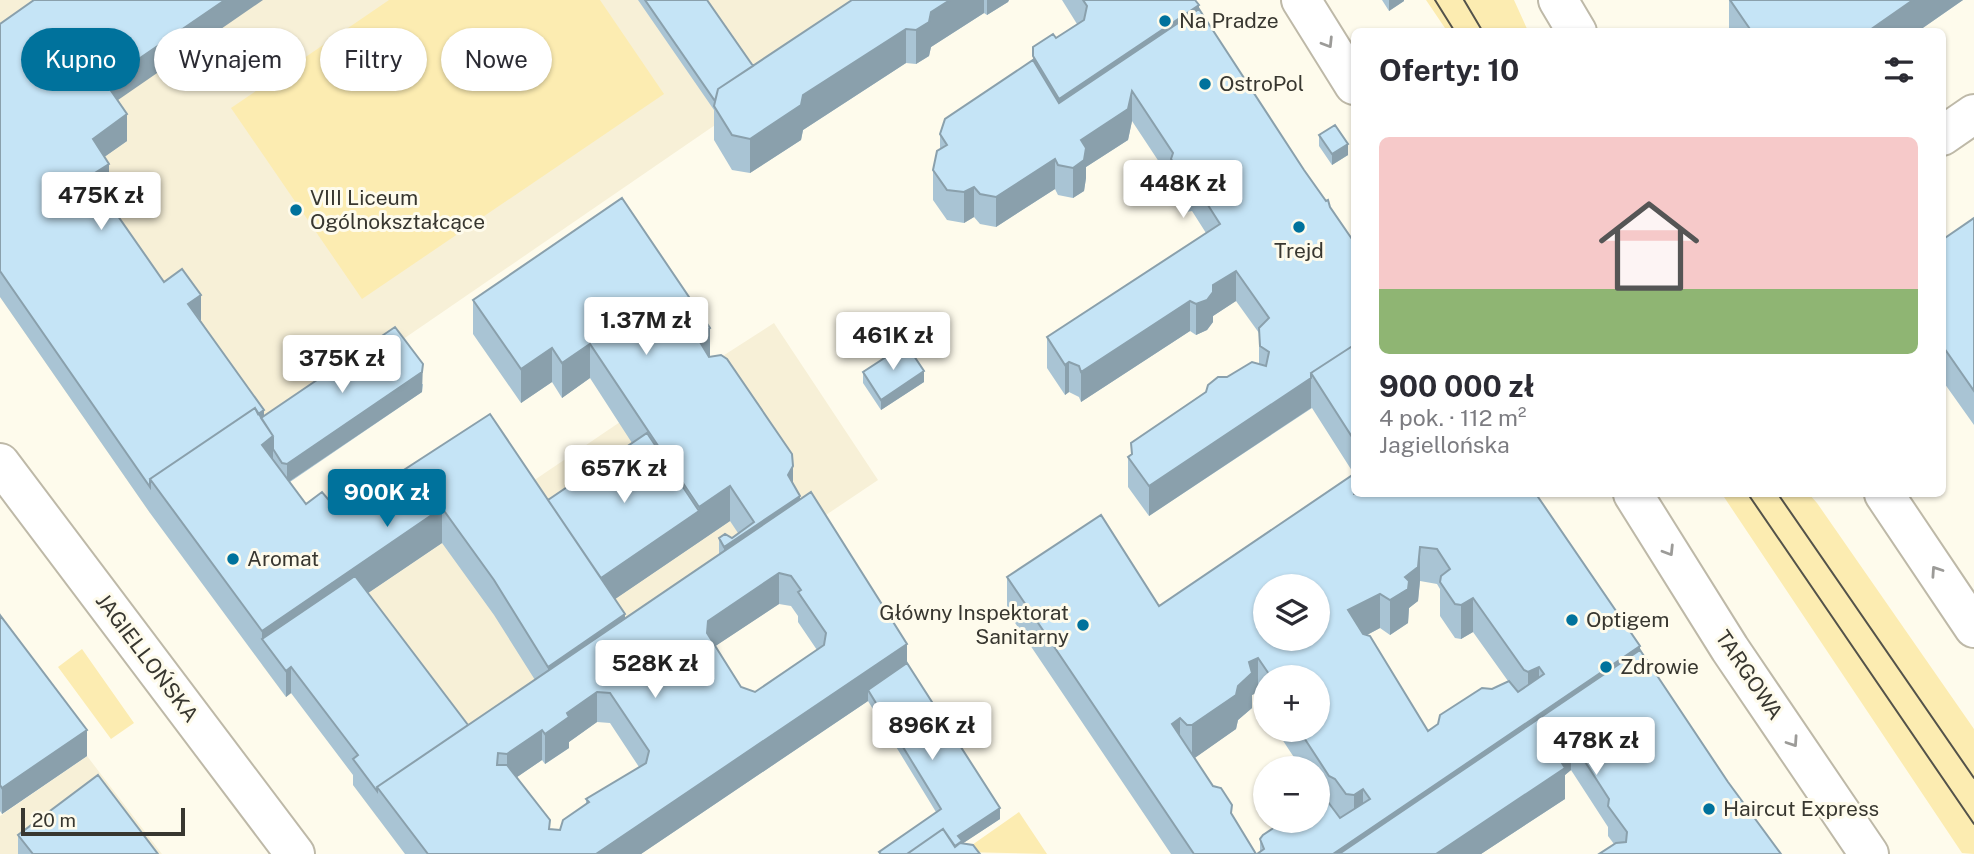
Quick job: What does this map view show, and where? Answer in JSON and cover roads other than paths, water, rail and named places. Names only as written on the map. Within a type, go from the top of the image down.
[{"type":"main road","points":[[1301,0],[1351,80]]},
{"type":"main road","points":[[1558,0],[1575,28]]},
{"type":"main road","points":[[1946,133],[1974,114]]},
{"type":"main road","name":"JAGIELLOŃSKA","points":[[0,463],[295,854]]},
{"type":"main road","name":"TARGOWA","points":[[1635,497],[1730,649],[1868,854]]},
{"type":"main road","points":[[1886,497],[1974,628]]},
{"type":"tram line","points":[[1435,0],[1452,28]]},
{"type":"tram line","points":[[1464,0],[1481,28]]},
{"type":"tram line","points":[[1750,497],[1974,824]]},
{"type":"tram line","points":[[1780,497],[1974,778]]},
{"type":"place","name":"Na Pradze","points":[[1165,21]]},
{"type":"place","name":"OstroPol","points":[[1205,84]]},
{"type":"place","name":"VIII Liceum Ogólnokształcące","points":[[296,210]]},
{"type":"place","name":"Trejd","points":[[1299,227]]},
{"type":"place","name":"Aromat","points":[[233,559]]},
{"type":"place","name":"Optigem","points":[[1572,620]]},
{"type":"place","name":"Główny Inspektorat Sanitarny","points":[[1083,625]]},
{"type":"place","name":"Zdrowie","points":[[1606,667]]},
{"type":"place","name":"Haircut Express","points":[[1709,809]]}]
